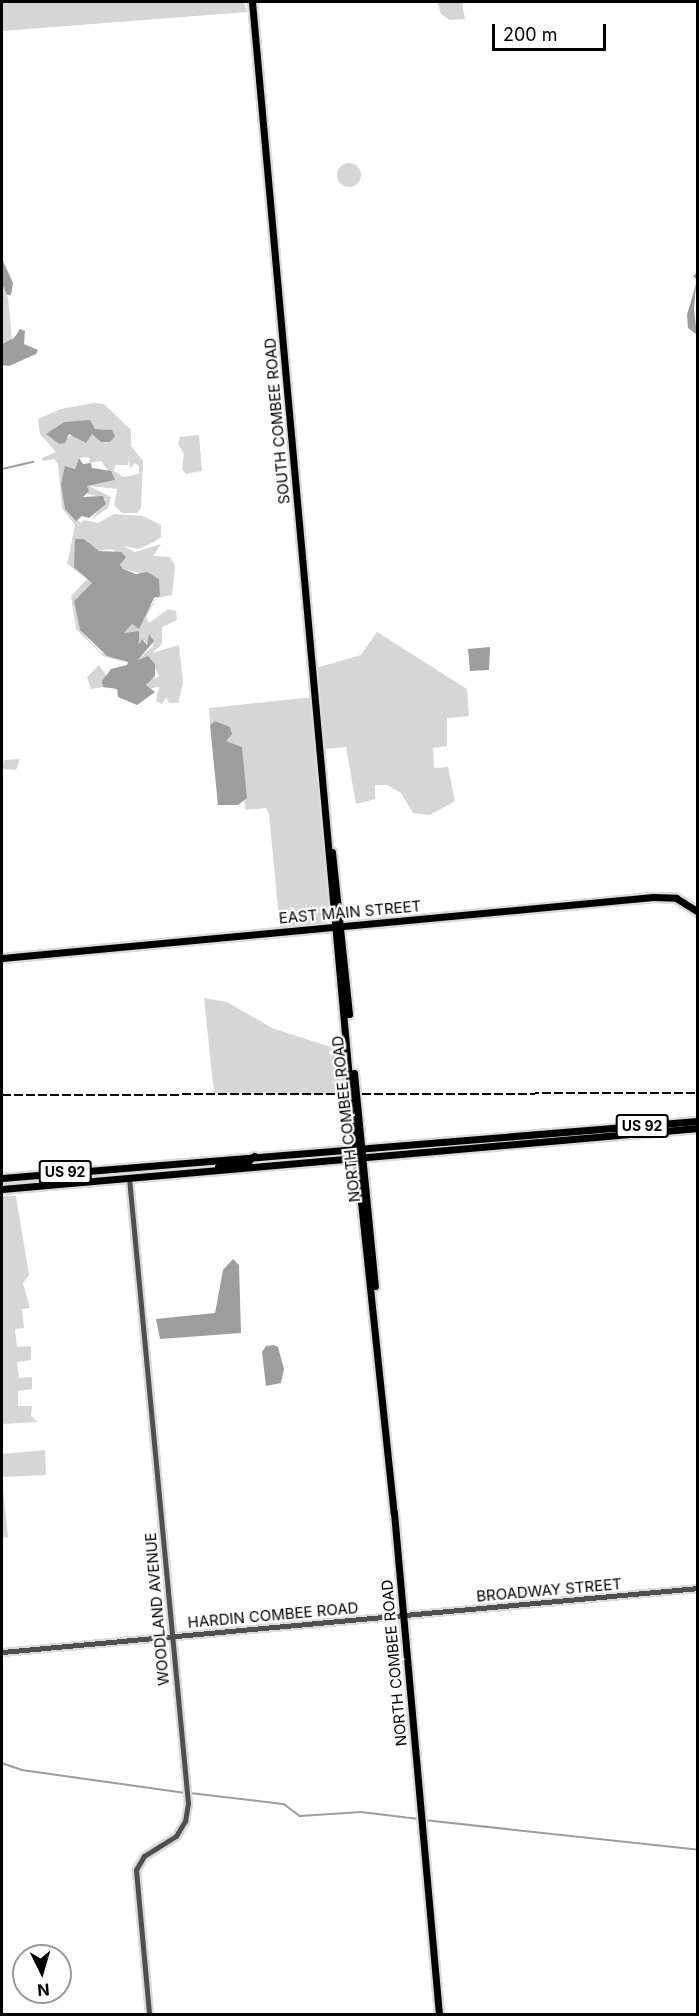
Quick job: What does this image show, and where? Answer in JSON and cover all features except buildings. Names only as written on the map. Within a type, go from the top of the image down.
[{"type":"main road","name":"SOUTH COMBEE ROAD","points":[[252,2],[338,927]]},
{"type":"main road","name":"EAST MAIN STREET","points":[[2,957],[668,897],[684,901],[698,912]]},
{"type":"main road","name":"NORTH COMBEE ROAD","points":[[338,927],[359,1154],[373,1253],[373,1309],[439,2014]]},
{"type":"main road","name":"US 92","points":[[2,1178],[254,1156],[359,1154],[483,1147],[698,1121]]},
{"type":"main road","name":"US 92","points":[[2,1189],[210,1171],[526,1136],[698,1128]]},
{"type":"main road","points":[[483,1147],[526,1136]]},
{"type":"main road","points":[[210,1171],[248,1161],[254,1156]]},
{"type":"main road","points":[[98,1169],[123,1172],[129,1178],[169,1163]]},
{"type":"street","name":"WOODLAND AVENUE","points":[[129,1178],[187,1793],[185,1821],[176,1836],[144,1856],[136,1870],[149,2014]]},
{"type":"street","name":"BROADWAY STREET","points":[[403,1615],[698,1588]]},
{"type":"street","name":"HARDIN COMBEE ROAD","points":[[2,1652],[403,1615]]},
{"type":"shaded area","points":[[2,2],[244,2],[247,12],[2,31]]},
{"type":"shaded area","points":[[437,2],[462,2],[465,19],[450,20],[441,14]]},
{"type":"shaded area","points":[[349,163],[354,164],[360,170],[360,180],[354,186],[349,187],[344,186],[338,180],[337,175],[338,170],[344,164]]},
{"type":"shaded area","points":[[2,259],[13,283],[11,295],[7,295],[2,284]]},
{"type":"shaded area","points":[[696,283],[694,309],[697,335],[688,328],[687,315]]},
{"type":"shaded area","points":[[2,284],[8,298],[12,339],[2,344]]},
{"type":"shaded area","points":[[20,329],[25,331],[24,344],[38,350],[36,354],[9,366],[2,365],[2,344],[14,338]]},
{"type":"shaded area","points":[[94,403],[104,404],[131,430],[131,446],[143,461],[141,508],[137,513],[122,513],[114,505],[117,489],[89,486],[111,497],[108,508],[92,519],[106,499],[85,493],[87,486],[115,480],[101,461],[89,463],[90,458],[84,457],[79,458],[75,469],[65,471],[62,482],[65,509],[81,523],[84,520],[98,523],[114,514],[143,516],[161,525],[161,537],[154,542],[139,549],[123,546],[135,552],[161,544],[153,556],[170,557],[175,566],[172,595],[157,598],[146,617],[149,623],[168,609],[176,611],[177,620],[162,627],[162,644],[152,653],[179,645],[183,683],[178,703],[169,703],[166,697],[162,704],[156,701],[159,687],[147,689],[148,681],[159,676],[150,658],[138,660],[153,646],[152,636],[145,645],[145,640],[137,643],[138,632],[124,633],[132,624],[138,624],[160,593],[157,577],[123,569],[120,566],[124,559],[112,549],[99,551],[84,539],[75,539],[75,565],[92,583],[74,601],[80,630],[100,652],[127,663],[103,656],[76,629],[71,596],[87,579],[67,564],[75,525],[62,508],[58,464],[54,459],[43,461],[42,458],[56,452],[40,434],[38,419],[61,409]],"holes":[[[86,421],[95,429],[110,430],[107,443],[92,434],[84,442],[73,434],[59,444],[46,434],[64,422]],[[129,459],[130,468],[135,463],[139,466],[139,474],[124,477],[114,471],[115,465],[128,465]]]},
{"type":"shaded area","points":[[90,420],[95,429],[112,430],[115,436],[110,442],[101,442],[92,434],[86,443],[69,434],[65,443],[59,444],[46,434],[64,422]]},
{"type":"shaded area","points":[[199,435],[202,471],[186,474],[182,469],[184,454],[178,443],[180,437]]},
{"type":"shaded area","points":[[79,458],[83,464],[91,463],[92,468],[111,471],[115,480],[87,486],[89,491],[83,497],[103,496],[106,504],[89,518],[82,516],[76,521],[65,509],[61,484],[65,466],[75,469]]},
{"type":"shaded area","points":[[75,539],[84,539],[99,551],[121,552],[126,557],[120,565],[123,569],[136,574],[147,572],[159,579],[160,596],[154,598],[139,629],[132,624],[124,633],[139,631],[139,644],[142,639],[147,645],[149,634],[154,641],[138,660],[148,656],[155,664],[155,676],[146,685],[155,692],[137,705],[118,697],[117,689],[103,687],[102,681],[111,669],[127,665],[128,662],[107,656],[80,630],[74,601],[92,583],[74,567]]},
{"type":"shaded area","points":[[377,632],[467,689],[469,716],[447,718],[447,746],[433,748],[434,768],[448,767],[455,801],[430,815],[413,813],[401,793],[387,785],[375,785],[375,799],[356,804],[346,747],[323,749],[316,668],[361,655]]},
{"type":"shaded area","points":[[490,647],[489,670],[470,671],[468,649]]},
{"type":"shaded area","points":[[99,665],[106,675],[103,687],[91,689],[87,677]]},
{"type":"shaded area","points":[[315,697],[333,925],[280,930],[269,814],[266,808],[245,810],[242,747],[225,741],[230,727],[215,721],[210,725],[209,708]]},
{"type":"shaded area","points":[[215,721],[230,727],[232,734],[226,741],[242,747],[247,798],[238,805],[218,805],[210,725]]},
{"type":"shaded area","points":[[20,759],[16,770],[2,769],[4,760]]},
{"type":"shaded area","points":[[204,998],[227,1002],[272,1028],[346,1052],[349,1094],[214,1093]]},
{"type":"shaded area","points":[[2,1196],[16,1196],[29,1275],[23,1283],[30,1308],[22,1309],[24,1328],[15,1329],[17,1347],[31,1346],[31,1360],[17,1362],[19,1378],[32,1377],[32,1389],[18,1391],[18,1406],[32,1406],[31,1416],[38,1422],[2,1424]]},
{"type":"shaded area","points":[[233,1259],[239,1265],[241,1333],[160,1339],[156,1319],[215,1313],[223,1270]]},
{"type":"shaded area","points":[[266,1346],[278,1347],[284,1369],[281,1383],[266,1386],[262,1352]]},
{"type":"shaded area","points":[[45,1450],[46,1475],[2,1477],[2,1454]]},
{"type":"shaded area","points":[[2,1477],[8,1537],[2,1538]]},
{"type":"waterway","points":[[2,469],[33,462]]},
{"type":"waterway","points":[[2,1763],[22,1770],[185,1793]]},
{"type":"waterway","points":[[190,1793],[284,1804],[300,1816],[361,1812],[419,1819]]},
{"type":"waterway","points":[[424,1820],[698,1850]]},
{"type":"railway","points":[[2,1095],[698,1093]]}]
